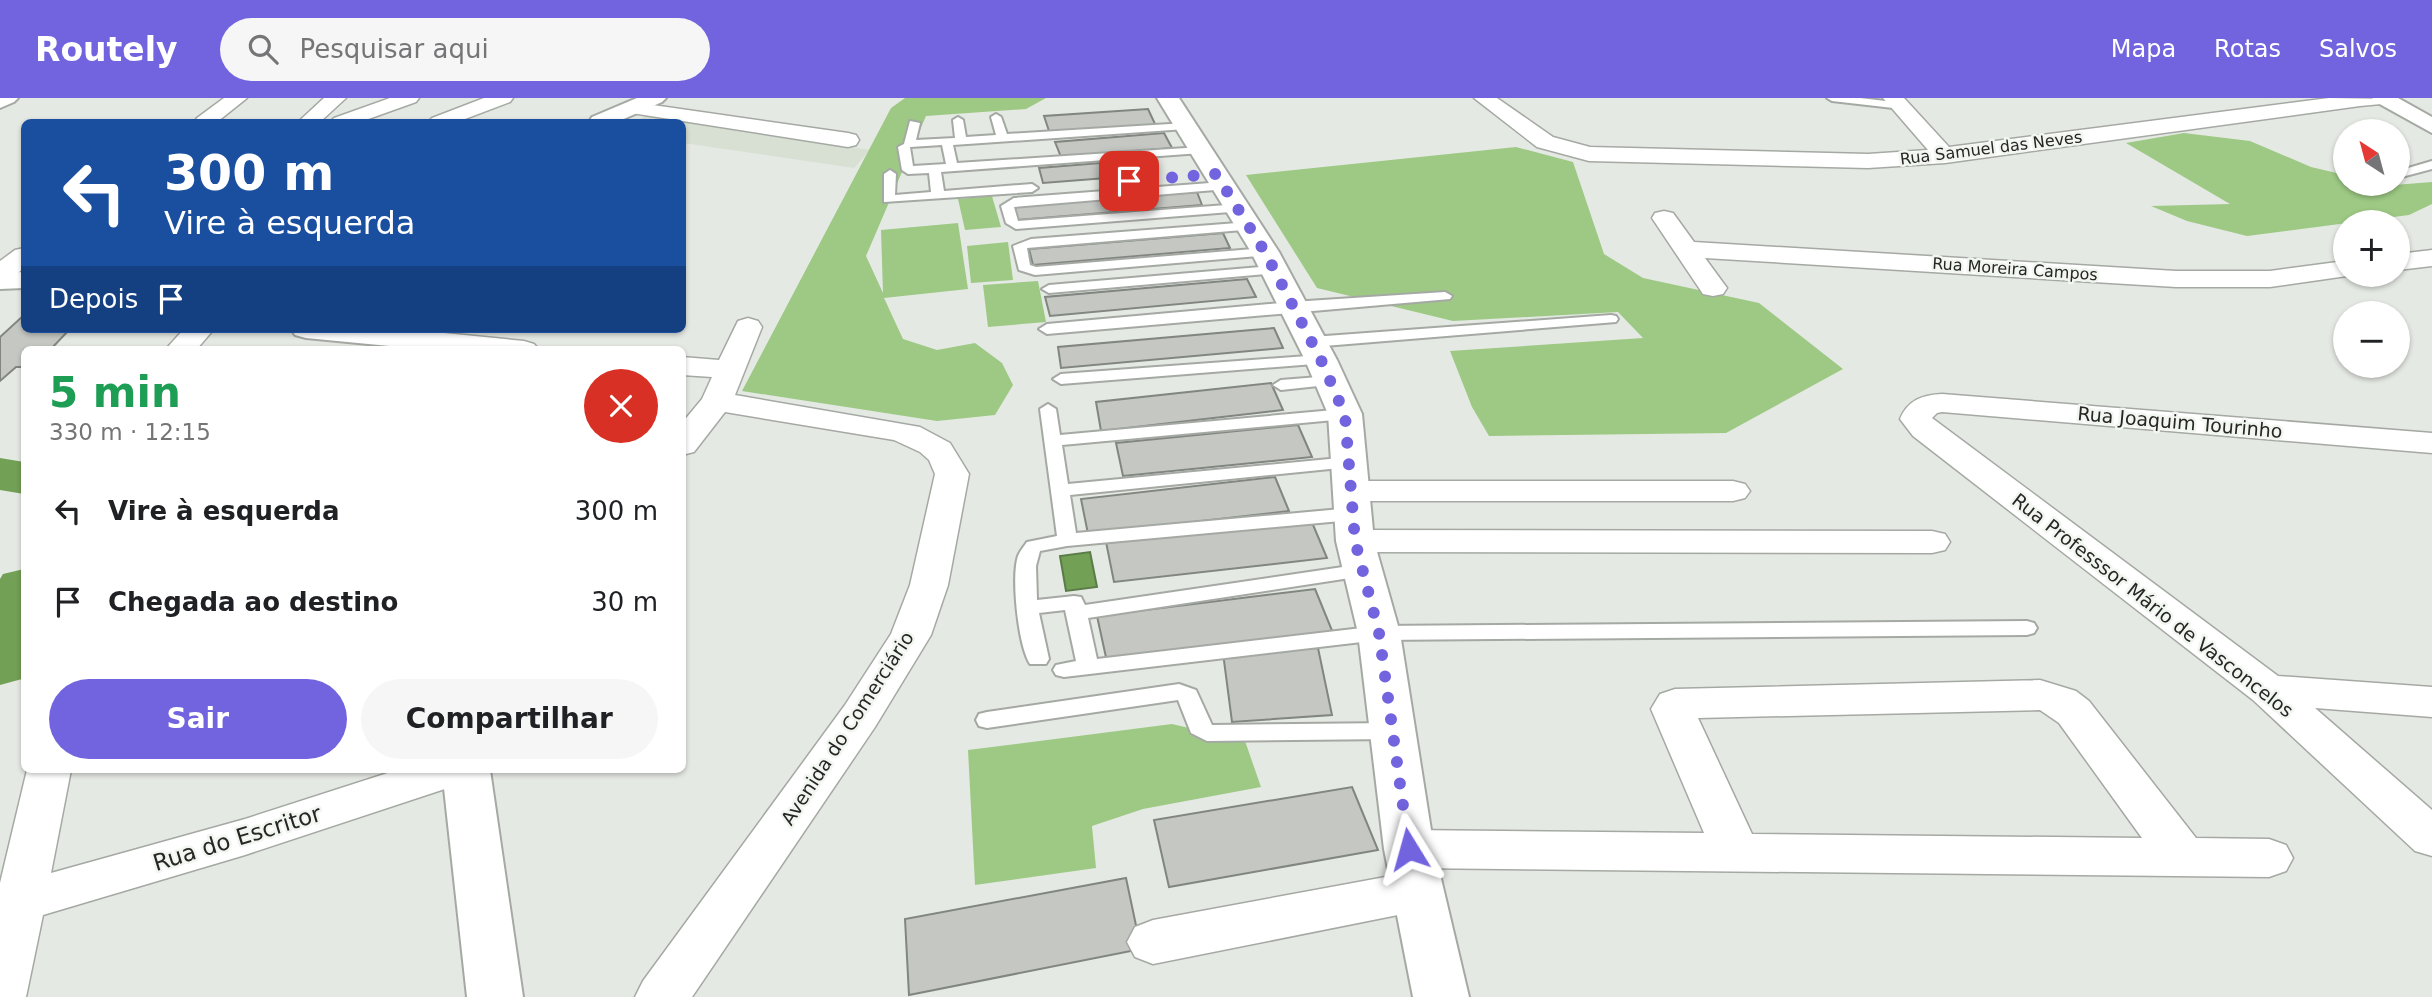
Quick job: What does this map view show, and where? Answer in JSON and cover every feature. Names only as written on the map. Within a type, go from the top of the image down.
[{"type":"street","points":[[0,102],[7,98]]},
{"type":"street","points":[[208,119],[237,98]]},
{"type":"street","points":[[312,119],[336,98]]},
{"type":"street","points":[[350,119],[409,98]]},
{"type":"street","points":[[447,119],[502,98]]},
{"type":"street","points":[[607,119],[655,98]]},
{"type":"street","name":"Rua Samuel das Neves","points":[[1484,98],[1545,142],[1589,154],[1868,161],[1945,156],[2384,99]]},
{"type":"street","points":[[2384,99],[2432,126]]},
{"type":"street","points":[[1898,102],[1945,156]]},
{"type":"street","points":[[632,108],[848,140]]},
{"type":"street","points":[[1225,188],[1293,307],[1327,375],[1379,633],[1414,870],[1441,997]]},
{"type":"street","points":[[1664,218],[1713,288]]},
{"type":"street","name":"Rua Moreira Campos","points":[[1685,249],[2176,279],[2270,279],[2333,271]]},
{"type":"street","points":[[0,274],[21,258]]},
{"type":"street","points":[[2410,261],[2432,258]]},
{"type":"street","points":[[0,281],[21,280]]},
{"type":"street","points":[[686,439],[724,386],[748,327]]},
{"type":"street","points":[[184,346],[196,333]]},
{"type":"street","points":[[332,333],[404,344],[444,346]]},
{"type":"street","name":"Avenida do Comerciário","points":[[662,997],[852,727],[911,635],[929,585],[952,474],[946,458],[919,437],[724,386],[686,368]]},
{"type":"street","name":"Rua Joaquim Tourinho","points":[[1928,404],[1942,402],[2432,443]]},
{"type":"street","name":"Rua Professsor Mário de Vasconcelos","points":[[1928,404],[1919,410],[1916,419],[1924,429],[2269,690],[2432,838]]},
{"type":"street","points":[[1354,516],[1733,491]]},
{"type":"street","points":[[1354,516],[1932,542]]},
{"type":"street","points":[[2269,690],[2432,702]]},
{"type":"street","points":[[1736,851],[1672,709],[1675,704],[2039,695],[2061,701],[2074,712],[2182,856]]},
{"type":"street","points":[[0,996],[48,773]]},
{"type":"street","name":"Rua do Escritor","points":[[22,901],[245,837],[441,773]]},
{"type":"street","points":[[466,773],[495,997]]},
{"type":"street","points":[[1153,942],[1414,870],[1736,851],[2269,858]]},
{"type":"lane","points":[[1832,98],[1898,102]]},
{"type":"lane","points":[[995,164],[996,117]]},
{"type":"lane","points":[[958,120],[961,141]]},
{"type":"lane","points":[[914,123],[910,144],[997,141],[1225,188]]},
{"type":"lane","points":[[948,145],[952,167]]},
{"type":"lane","points":[[904,147],[908,170],[995,164],[1225,188]]},
{"type":"lane","points":[[2410,171],[2432,165]]},
{"type":"lane","points":[[977,169],[983,192]]},
{"type":"lane","points":[[935,172],[938,195]]},
{"type":"lane","points":[[890,174],[888,199],[983,192],[1225,188]]},
{"type":"lane","points":[[1225,188],[1035,271],[1024,267],[1020,246],[1225,188]]},
{"type":"lane","points":[[1225,188],[1016,225],[1012,223],[1007,206],[1014,202],[1225,188]]},
{"type":"lane","points":[[1049,289],[1225,188]]},
{"type":"lane","points":[[1047,330],[1446,296]]},
{"type":"lane","points":[[1281,385],[1611,318]]},
{"type":"lane","points":[[1061,379],[1327,375]]},
{"type":"lane","points":[[1052,441],[1327,375]]},
{"type":"lane","points":[[1048,410],[1067,540]]},
{"type":"lane","points":[[1060,490],[1354,516]]},
{"type":"lane","points":[[1038,659],[1028,608],[1029,550],[1034,546],[1067,540],[1354,516]]},
{"type":"lane","points":[[1076,613],[1354,516]]},
{"type":"lane","points":[[1028,608],[1074,602],[1088,667]]},
{"type":"lane","points":[[1064,670],[1379,633],[2026,628]]},
{"type":"lane","points":[[987,720],[1179,692],[1188,695],[1199,727],[1207,733],[1393,731]]},
{"type":"shaded area","points":[[905,98],[1046,98],[1026,109],[926,116],[866,256],[883,293],[881,230],[958,223],[968,289],[884,298],[903,339],[937,350],[975,343],[1002,363],[1013,385],[995,415],[937,421],[742,391],[891,108]]},
{"type":"shaded area","points":[[652,114],[682,119],[640,119]]},
{"type":"shaded area","points":[[686,120],[870,150],[854,168],[686,143]]},
{"type":"shaded area","points":[[2184,133],[2250,141],[2311,167],[2333,172],[2333,196],[2410,196],[2410,184],[2432,182],[2432,204],[2410,215],[2410,210],[2333,210],[2333,225],[2247,236],[2187,221],[2151,206],[2230,204],[2126,143]]},
{"type":"shaded area","points":[[1516,147],[1573,162],[1604,254],[1643,278],[1759,303],[1843,369],[1726,433],[1489,436],[1472,407],[1450,351],[1643,338],[1618,312],[1453,321],[1317,288],[1246,175]]},
{"type":"shaded area","points":[[992,196],[1001,227],[965,230],[958,199]]},
{"type":"shaded area","points":[[1008,242],[1013,280],[971,283],[967,246]]},
{"type":"shaded area","points":[[1038,281],[1046,322],[988,327],[983,285]]},
{"type":"shaded area","points":[[1090,552],[1097,587],[1066,591],[1060,556]]},
{"type":"shaded area","points":[[1172,724],[1245,741],[1261,787],[1143,809],[1092,826],[1096,868],[975,885],[968,750]]},
{"type":"building","points":[[1148,109],[1156,126],[1050,134],[1044,116]]},
{"type":"building","points":[[1164,133],[1172,148],[1061,157],[1055,142]]},
{"type":"building","points":[[1150,159],[1157,174],[1043,183],[1039,168]]},
{"type":"building","points":[[1197,192],[1202,205],[1017,220],[1014,206]]},
{"type":"building","points":[[1223,233],[1230,248],[1033,265],[1029,249]]},
{"type":"building","points":[[1247,279],[1256,297],[1050,316],[1045,297]]},
{"type":"building","points":[[21,318],[21,333],[66,333],[54,346],[21,346],[21,367],[16,367],[0,381],[0,337]]},
{"type":"building","points":[[1274,328],[1283,348],[1061,368],[1058,347]]},
{"type":"building","points":[[1271,383],[1283,410],[1101,431],[1096,402]]},
{"type":"building","points":[[1298,425],[1312,457],[1123,476],[1116,443]]},
{"type":"building","points":[[1275,477],[1289,511],[1088,534],[1081,499]]},
{"type":"building","points":[[1311,520],[1327,558],[1114,582],[1106,542]]},
{"type":"building","points":[[1315,589],[1333,633],[1107,662],[1097,616]]},
{"type":"building","points":[[1318,648],[1332,715],[1232,722],[1223,653]]},
{"type":"building","points":[[1352,787],[1378,850],[1169,887],[1154,820]]},
{"type":"building","points":[[1126,878],[1141,949],[909,995],[905,919]]},
{"type":"waterway","points":[[0,474],[21,478]]},
{"type":"waterway","points":[[0,664],[21,597]]},
{"type":"route","points":[[1129,181],[1216,174],[1265,252],[1321,360],[1345,415],[1355,541],[1379,633],[1409,849]]}]
